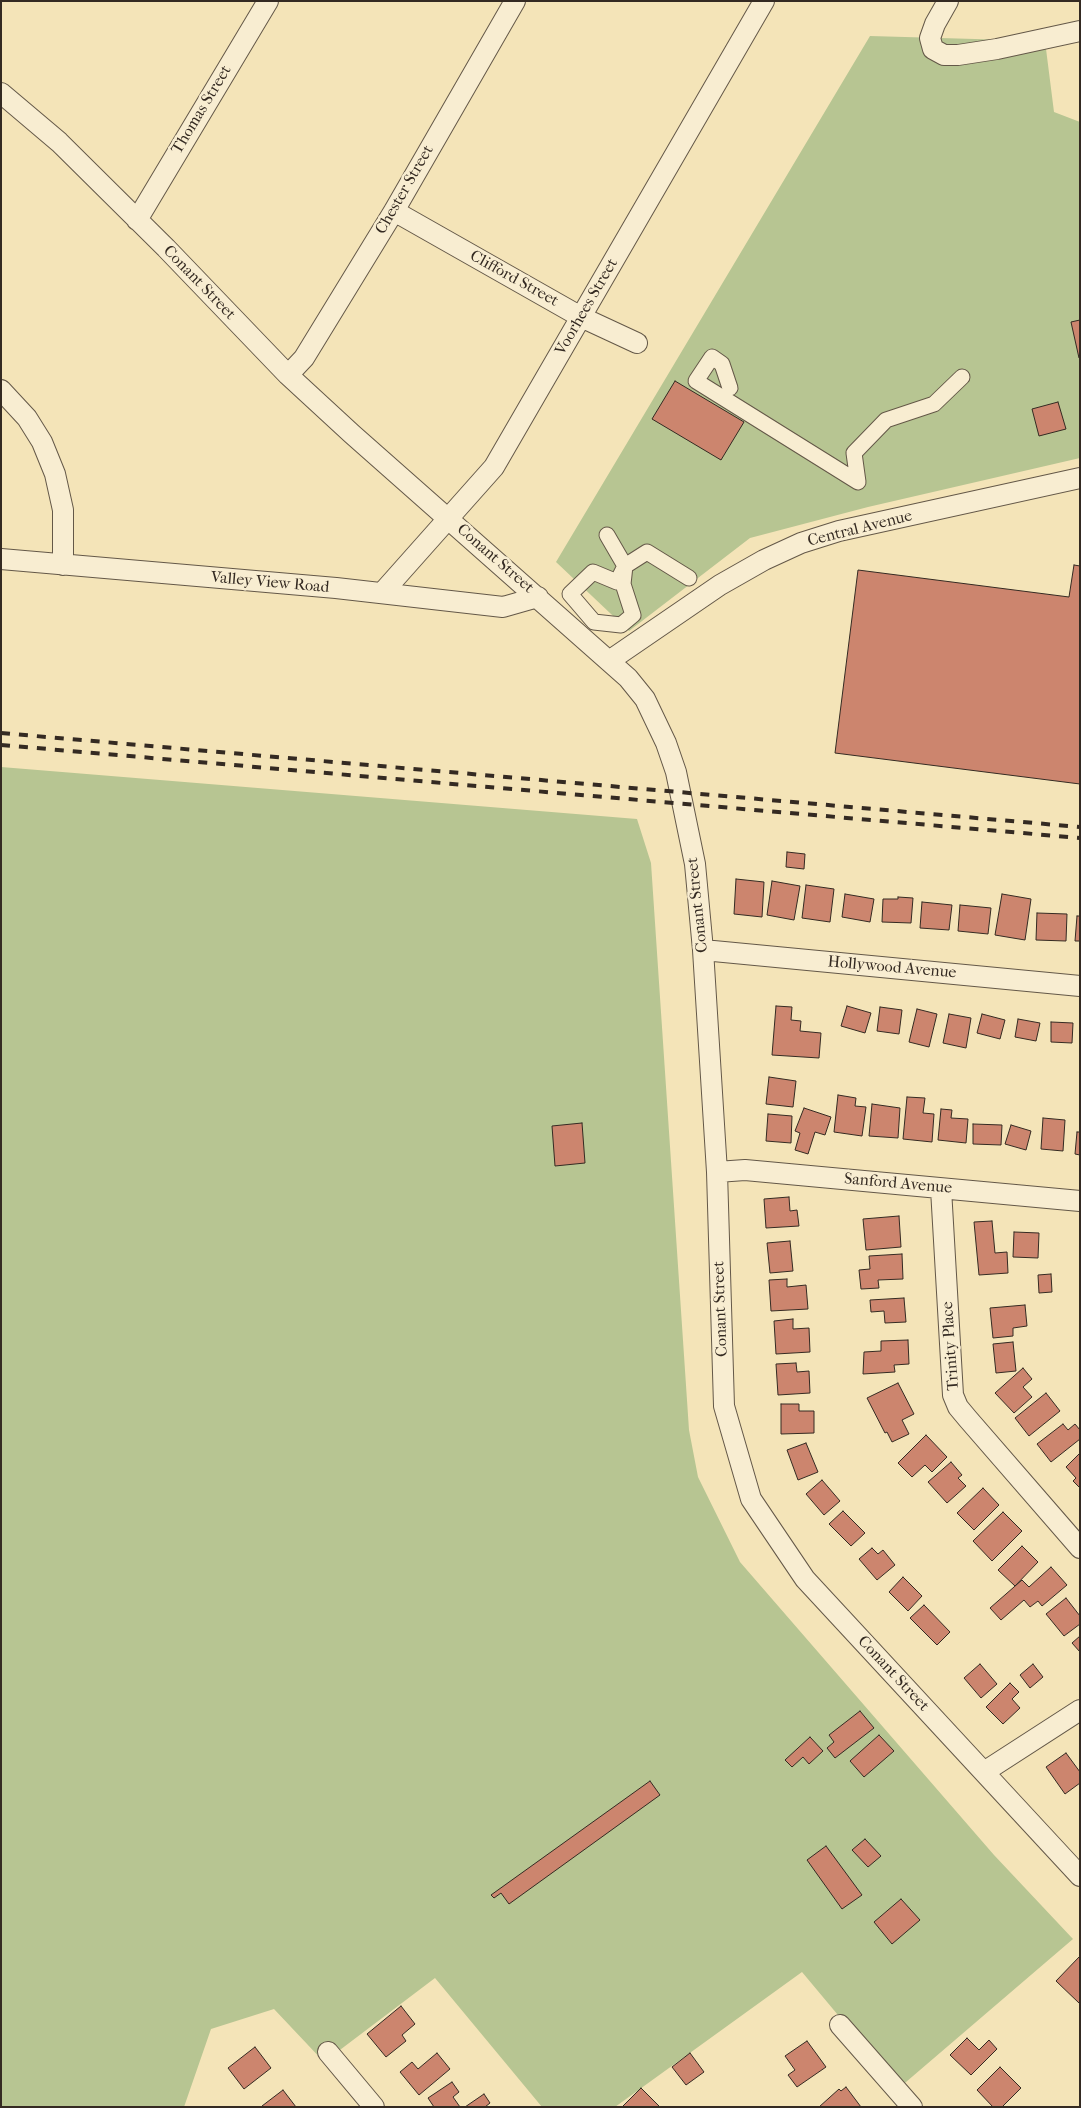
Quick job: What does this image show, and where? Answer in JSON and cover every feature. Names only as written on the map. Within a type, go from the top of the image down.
[{"type":"street","name":"Thomas Street","points":[[137,220],[268,1]]},
{"type":"street","name":"Chester Street","points":[[288,375],[304,358],[394,212],[515,1]]},
{"type":"street","name":"Voorhees Street","points":[[382,593],[494,467],[764,1]]},
{"type":"street","points":[[948,1],[932,31],[930,44],[933,49],[944,55],[958,55],[1080,31]]},
{"type":"street","name":"Conant Street","points":[[1,92],[59,142],[288,375],[628,678],[645,699],[666,743],[676,772],[694,864],[703,950],[717,1172],[724,1406],[750,1499],[805,1578],[1080,1876]]},
{"type":"street","name":"Clifford Street","points":[[394,212],[581,317],[637,343]]},
{"type":"street","points":[[730,388],[722,364],[712,357],[696,381],[858,482],[854,453],[886,420],[934,404],[962,377]]},
{"type":"street","points":[[1,390],[27,418],[42,442],[55,474],[63,510],[63,565]]},
{"type":"street","name":"Central Avenue","points":[[609,661],[720,585],[764,560],[801,544],[839,531],[1080,478]]},
{"type":"street","points":[[607,535],[625,566],[623,584],[633,615],[621,625],[594,622],[570,594],[593,572],[617,582],[625,566],[647,552],[690,578]]},
{"type":"street","name":"Valley View Road","points":[[1,559],[382,593],[504,607],[538,597]]},
{"type":"street","name":"Hollywood Avenue","points":[[703,950],[1080,986]]},
{"type":"street","name":"Sanford Avenue","points":[[717,1172],[745,1170],[1080,1200]]},
{"type":"street","name":"Trinity Place","points":[[941,1188],[954,1395],[958,1407],[1080,1548]]},
{"type":"street","points":[[984,1772],[1080,1710]]},
{"type":"street","points":[[840,2025],[912,2107]]},
{"type":"street","points":[[328,2052],[374,2107]]},
{"type":"green space","points":[[870,36],[1045,41],[1054,112],[1080,122],[1080,458],[868,507],[750,538],[629,631],[556,562]]},
{"type":"green space","points":[[1,767],[637,819],[651,863],[689,1430],[698,1477],[740,1562],[994,1855],[1073,1939],[899,2088],[802,1972],[615,2107],[542,2107],[435,1978],[324,2062],[274,2009],[211,2029],[184,2107],[1,2107]]},
{"type":"building","points":[[1080,320],[1080,358],[1079,358],[1071,322]]},
{"type":"building","points":[[675,381],[744,422],[721,460],[652,419]]},
{"type":"building","points":[[1058,402],[1066,429],[1039,436],[1032,409]]},
{"type":"building","points":[[1074,565],[1080,566],[1080,784],[835,753],[858,570],[1069,597]]},
{"type":"building","points":[[787,852],[805,854],[804,869],[786,867]]},
{"type":"building","points":[[736,879],[764,882],[762,917],[734,914]]},
{"type":"building","points":[[772,881],[800,886],[794,920],[767,915]]},
{"type":"building","points":[[806,885],[834,889],[830,922],[802,918]]},
{"type":"building","points":[[845,894],[874,899],[870,922],[842,917]]},
{"type":"building","points":[[1002,894],[1031,899],[1025,940],[995,935]]},
{"type":"building","points":[[898,897],[913,898],[911,923],[882,922],[883,899],[898,899]]},
{"type":"building","points":[[922,902],[952,905],[949,930],[920,928]]},
{"type":"building","points":[[960,905],[991,908],[988,934],[958,931]]},
{"type":"building","points":[[1037,913],[1067,914],[1066,941],[1036,940]]},
{"type":"building","points":[[1077,916],[1080,916],[1080,941],[1075,941]]},
{"type":"building","points":[[776,1006],[792,1007],[791,1020],[801,1021],[800,1031],[821,1033],[819,1058],[772,1055]]},
{"type":"building","points":[[847,1006],[871,1013],[865,1033],[841,1026]]},
{"type":"building","points":[[880,1007],[902,1010],[899,1034],[877,1031]]},
{"type":"building","points":[[917,1009],[937,1014],[929,1047],[909,1042]]},
{"type":"building","points":[[949,1014],[971,1018],[966,1048],[943,1043]]},
{"type":"building","points":[[982,1014],[1005,1020],[1000,1039],[977,1033]]},
{"type":"building","points":[[1018,1019],[1040,1023],[1036,1041],[1015,1037]]},
{"type":"building","points":[[1051,1022],[1073,1023],[1072,1043],[1051,1042]]},
{"type":"building","points":[[769,1077],[796,1081],[793,1107],[766,1104]]},
{"type":"building","points":[[838,1095],[856,1098],[855,1106],[866,1107],[862,1136],[834,1132]]},
{"type":"building","points":[[907,1097],[925,1098],[923,1113],[934,1114],[932,1142],[903,1139]]},
{"type":"building","points":[[872,1104],[900,1108],[898,1138],[869,1136]]},
{"type":"building","points":[[804,1108],[831,1117],[825,1135],[815,1132],[808,1154],[795,1150],[800,1133],[795,1131]]},
{"type":"building","points":[[941,1109],[952,1110],[951,1118],[968,1119],[966,1143],[938,1140]]},
{"type":"building","points":[[768,1114],[792,1116],[791,1143],[766,1141]]},
{"type":"building","points":[[1043,1118],[1065,1120],[1063,1151],[1041,1149]]},
{"type":"building","points":[[582,1123],[585,1163],[555,1166],[552,1126]]},
{"type":"building","points":[[973,1124],[1002,1125],[1001,1145],[973,1144]]},
{"type":"building","points":[[1011,1125],[1031,1131],[1026,1150],[1005,1144]]},
{"type":"building","points":[[1077,1132],[1080,1132],[1080,1155],[1075,1154]]},
{"type":"building","points":[[789,1197],[790,1211],[797,1210],[799,1226],[766,1228],[764,1199]]},
{"type":"building","points":[[899,1216],[901,1247],[866,1250],[863,1219]]},
{"type":"building","points":[[992,1221],[995,1253],[1007,1252],[1008,1273],[979,1275],[974,1222]]},
{"type":"building","points":[[1014,1232],[1039,1233],[1038,1258],[1013,1257]]},
{"type":"building","points":[[790,1241],[793,1271],[770,1273],[767,1243]]},
{"type":"building","points":[[902,1254],[903,1279],[878,1280],[879,1288],[861,1289],[859,1270],[870,1269],[869,1256]]},
{"type":"building","points":[[1051,1274],[1052,1292],[1039,1293],[1038,1275]]},
{"type":"building","points":[[787,1279],[787,1287],[806,1285],[808,1309],[771,1311],[769,1280]]},
{"type":"building","points":[[904,1298],[906,1322],[885,1323],[884,1311],[871,1312],[870,1300]]},
{"type":"building","points":[[1025,1305],[1027,1326],[1013,1328],[1013,1336],[993,1338],[990,1308]]},
{"type":"building","points":[[793,1319],[793,1329],[809,1328],[810,1352],[776,1354],[774,1321]]},
{"type":"building","points":[[908,1340],[909,1364],[894,1365],[895,1372],[863,1374],[864,1352],[881,1351],[881,1341]]},
{"type":"building","points":[[1013,1342],[1016,1371],[996,1373],[993,1344]]},
{"type":"building","points":[[796,1363],[797,1372],[809,1371],[810,1393],[778,1395],[776,1364]]},
{"type":"building","points":[[1023,1368],[1032,1379],[1023,1387],[1032,1397],[1014,1413],[995,1393]]},
{"type":"building","points":[[898,1383],[914,1414],[902,1420],[909,1434],[892,1442],[887,1432],[885,1433],[867,1398]]},
{"type":"building","points":[[1046,1393],[1060,1411],[1029,1436],[1015,1418]]},
{"type":"building","points":[[781,1404],[799,1404],[799,1411],[814,1411],[814,1433],[781,1434]]},
{"type":"building","points":[[1063,1424],[1068,1430],[1075,1424],[1080,1430],[1080,1439],[1051,1462],[1037,1444]]},
{"type":"building","points":[[926,1435],[947,1457],[932,1472],[925,1465],[912,1477],[898,1463]]},
{"type":"building","points":[[806,1443],[818,1472],[798,1480],[787,1450]]},
{"type":"building","points":[[1080,1453],[1080,1488],[1073,1481],[1076,1478],[1066,1467]]},
{"type":"building","points":[[951,1462],[962,1475],[958,1478],[966,1486],[947,1503],[928,1482]]},
{"type":"building","points":[[822,1480],[840,1501],[824,1515],[806,1494]]},
{"type":"building","points":[[983,1488],[999,1505],[974,1530],[957,1513]]},
{"type":"building","points":[[843,1511],[865,1533],[851,1546],[829,1524]]},
{"type":"building","points":[[1003,1512],[1022,1531],[992,1561],[973,1541]]},
{"type":"building","points":[[1022,1546],[1038,1562],[1015,1586],[998,1570]]},
{"type":"building","points":[[872,1548],[878,1554],[883,1550],[895,1565],[877,1580],[859,1559]]},
{"type":"building","points":[[1051,1567],[1067,1585],[1042,1606],[1038,1601],[1030,1607],[1024,1600],[1001,1620],[990,1608],[1022,1580],[1029,1587]]},
{"type":"building","points":[[903,1577],[922,1596],[908,1611],[889,1592]]},
{"type":"building","points":[[1066,1598],[1080,1616],[1080,1624],[1064,1636],[1046,1614]]},
{"type":"building","points":[[924,1605],[950,1632],[937,1645],[910,1618]]},
{"type":"building","points":[[1080,1636],[1080,1652],[1072,1643]]},
{"type":"building","points":[[980,1664],[997,1684],[981,1698],[964,1678]]},
{"type":"building","points":[[1033,1664],[1043,1677],[1030,1688],[1020,1675]]},
{"type":"building","points":[[1010,1683],[1019,1692],[1012,1699],[1020,1708],[1003,1724],[986,1707]]},
{"type":"building","points":[[860,1711],[874,1728],[835,1758],[827,1748],[834,1742],[829,1735]]},
{"type":"building","points":[[879,1735],[894,1751],[864,1777],[850,1761]]},
{"type":"building","points":[[810,1737],[823,1751],[809,1764],[803,1757],[792,1767],[785,1760]]},
{"type":"building","points":[[1066,1753],[1080,1772],[1080,1783],[1065,1794],[1046,1767]]},
{"type":"building","points":[[650,1781],[660,1795],[509,1904],[501,1893],[494,1898],[491,1895]]},
{"type":"building","points":[[865,1839],[881,1856],[868,1867],[852,1850]]},
{"type":"building","points":[[826,1846],[862,1895],[842,1909],[807,1860]]},
{"type":"building","points":[[901,1899],[920,1920],[892,1944],[874,1922]]},
{"type":"building","points":[[1080,1956],[1080,2002],[1079,2003],[1056,1981]]},
{"type":"building","points":[[401,2006],[415,2024],[402,2035],[406,2041],[386,2057],[367,2034]]},
{"type":"building","points":[[967,2038],[979,2050],[989,2040],[997,2049],[971,2075],[950,2055]]},
{"type":"building","points":[[807,2041],[826,2067],[797,2087],[788,2075],[795,2070],[785,2056]]},
{"type":"building","points":[[255,2047],[271,2068],[244,2089],[228,2068]]},
{"type":"building","points":[[437,2053],[450,2069],[419,2095],[400,2072],[412,2062],[418,2069]]},
{"type":"building","points":[[690,2053],[704,2072],[686,2085],[672,2067]]},
{"type":"building","points":[[1000,2067],[1021,2088],[1002,2107],[993,2107],[977,2090]]},
{"type":"building","points":[[452,2082],[459,2092],[453,2097],[460,2107],[434,2107],[428,2098]]},
{"type":"building","points":[[846,2087],[861,2107],[819,2107],[839,2089],[841,2091]]},
{"type":"building","points":[[641,2088],[660,2107],[622,2107]]},
{"type":"building","points":[[283,2090],[296,2107],[262,2106]]},
{"type":"building","points":[[484,2094],[490,2103],[485,2107],[465,2107]]},
{"type":"railway","points":[[1,733],[1080,827]]},
{"type":"railway","points":[[1,745],[1080,838]]}]
